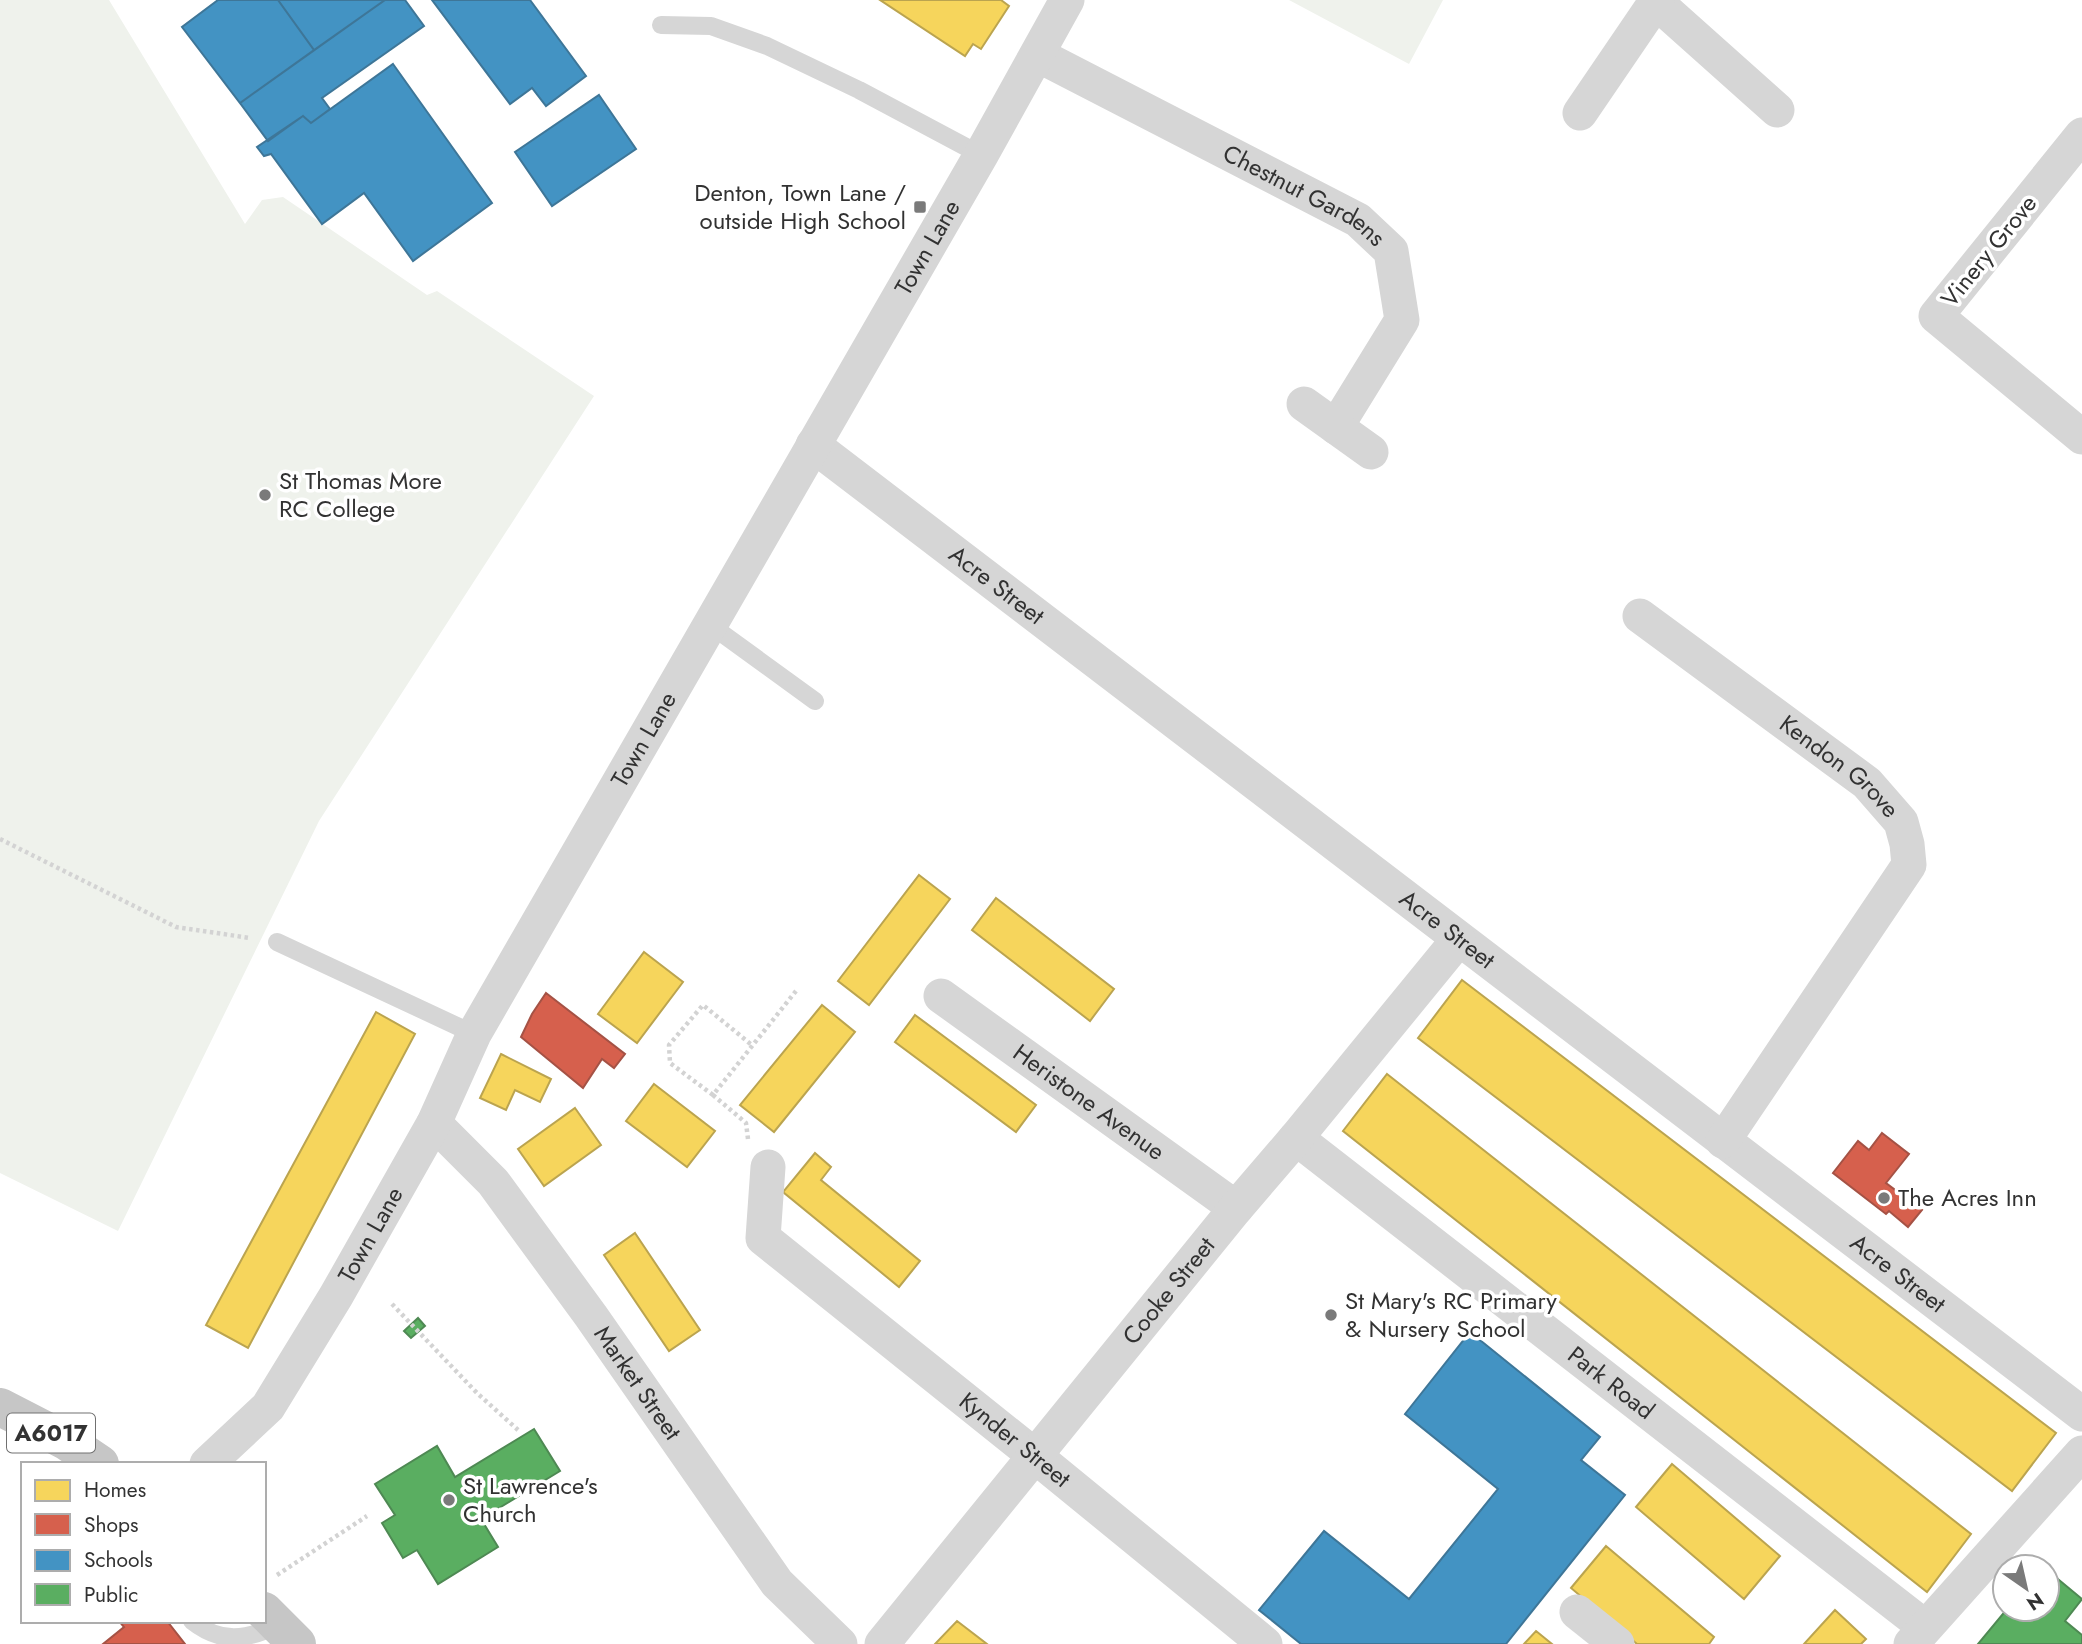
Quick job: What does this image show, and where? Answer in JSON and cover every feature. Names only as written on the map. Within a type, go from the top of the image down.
[{"type":"highway","name":"A6017","points":[[0,1407],[66,1441],[97,1462]]},
{"type":"street","name":"Town Lane","points":[[209,1462],[268,1407],[342,1284],[434,1123],[474,1034],[981,155],[1067,0]]},
{"type":"street","points":[[1580,113],[1656,1],[1777,110]]},
{"type":"street","name":"Chestnut Gardens","points":[[1038,55],[1358,220],[1391,251],[1402,320],[1336,427]]},
{"type":"street","name":"Vinery Grove","points":[[2082,135],[1936,316],[2082,436]]},
{"type":"street","points":[[1304,404],[1371,452]]},
{"type":"street","name":"Acre Street","points":[[813,445],[2081,1413]]},
{"type":"street","name":"Kendon Grove","points":[[1640,616],[1867,783],[1901,822],[1907,844],[1909,865],[1723,1141]]},
{"type":"street","name":"Cooke Street","points":[[882,1644],[1236,1208],[1458,940]]},
{"type":"street","name":"Heristone Avenue","points":[[941,996],[1236,1208]]},
{"type":"street","name":"Market Street","points":[[434,1123],[493,1181],[592,1317],[777,1583],[841,1644]]},
{"type":"street","name":"Park Road","points":[[1296,1138],[1918,1635]]},
{"type":"street","name":"Kynder Street","points":[[768,1167],[763,1238],[1265,1644]]},
{"type":"street","points":[[1918,1635],[2082,1453]]},
{"type":"street","points":[[1577,1612],[1617,1644]]},
{"type":"lane","points":[[661,25],[711,26],[767,46],[859,90],[981,155]]},
{"type":"lane","points":[[709,624],[815,701]]},
{"type":"lane","points":[[277,942],[474,1034]]},
{"type":"lane","points":[[194,1623],[206,1633],[237,1641],[251,1637],[277,1615]]},
{"type":"path","points":[[0,839],[176,927],[277,942]]},
{"type":"path","points":[[713,1095],[796,991]]},
{"type":"path","points":[[753,1046],[703,1005],[668,1045],[670,1063],[746,1123],[750,1153],[768,1167]]},
{"type":"path","points":[[392,1304],[477,1393],[518,1430]]},
{"type":"path","points":[[277,1615],[367,1516]]},
{"type":"shaded area","points":[[0,0],[109,0],[245,224],[262,200],[283,197],[427,295],[437,291],[594,396],[319,821],[118,1231],[0,1173]]},
{"type":"shaded area","points":[[1289,0],[1443,0],[1409,64]]},
{"type":"building: Homes","points":[[880,0],[1001,0],[1009,6],[981,49],[973,44],[965,56]]},
{"type":"building: Homes","points":[[919,875],[950,899],[869,1005],[838,981]]},
{"type":"building: Homes","points":[[996,898],[1114,989],[1090,1021],[972,930]]},
{"type":"building: Homes","points":[[644,952],[683,982],[637,1043],[598,1014]]},
{"type":"building: Homes","points":[[1462,980],[2056,1433],[2012,1491],[1418,1038]]},
{"type":"building: Homes","points":[[822,1005],[855,1032],[774,1132],[740,1105]]},
{"type":"building: Homes","points":[[376,1012],[415,1034],[248,1348],[206,1325]]},
{"type":"building: Homes","points":[[915,1015],[1036,1105],[1016,1132],[895,1042]]},
{"type":"building: Homes","points":[[501,1054],[551,1079],[540,1102],[515,1090],[506,1110],[480,1098]]},
{"type":"building: Homes","points":[[1387,1074],[1971,1534],[1927,1592],[1343,1131]]},
{"type":"building: Homes","points":[[654,1084],[715,1131],[687,1167],[626,1121]]},
{"type":"building: Homes","points":[[575,1108],[601,1145],[544,1186],[518,1149]]},
{"type":"building: Homes","points":[[815,1153],[831,1167],[821,1180],[920,1261],[899,1287],[783,1192]]},
{"type":"building: Homes","points":[[635,1233],[700,1330],[669,1351],[604,1255]]},
{"type":"building: Homes","points":[[1672,1464],[1780,1556],[1744,1599],[1636,1507]]},
{"type":"building: Homes","points":[[1606,1546],[1714,1637],[1709,1644],[1637,1644],[1571,1588]]},
{"type":"building: Homes","points":[[1835,1610],[1866,1639],[1861,1644],[1804,1644]]},
{"type":"building: Homes","points":[[957,1621],[987,1644],[935,1644]]},
{"type":"building: Homes","points":[[1536,1631],[1552,1644],[1524,1644]]},
{"type":"building: Shops","points":[[546,993],[625,1054],[614,1068],[602,1059],[583,1088],[521,1037]]},
{"type":"building: Shops","points":[[1882,1133],[1909,1154],[1886,1183],[1922,1210],[1908,1227],[1889,1211],[1886,1214],[1833,1173],[1858,1141],[1869,1150]]},
{"type":"building: Shops","points":[[121,1623],[169,1623],[185,1644],[103,1644],[124,1627]]},
{"type":"building: Schools","points":[[218,0],[278,0],[314,50],[240,103],[182,27]]},
{"type":"building: Schools","points":[[278,0],[385,0],[314,50]]},
{"type":"building: Schools","points":[[385,0],[405,0],[424,26],[322,98],[330,109],[311,123],[303,116],[268,141],[240,103]]},
{"type":"building: Schools","points":[[432,0],[530,0],[586,76],[546,106],[532,88],[510,104]]},
{"type":"building: Schools","points":[[393,64],[492,203],[413,261],[364,193],[322,224],[271,154],[264,156],[257,147],[303,116],[311,123]]},
{"type":"building: Schools","points":[[599,95],[636,149],[552,206],[515,152]]},
{"type":"building: Schools","points":[[1470,1332],[1600,1437],[1581,1460],[1625,1495],[1506,1644],[1301,1644],[1259,1610],[1324,1531],[1409,1599],[1498,1489],[1405,1414]]},
{"type":"building: Public","points":[[418,1318],[425,1326],[411,1338],[404,1331]]},
{"type":"building: Public","name":"St Lawrence's Church","points":[[534,1429],[560,1471],[481,1519],[498,1547],[438,1584],[417,1550],[403,1558],[382,1523],[395,1515],[375,1484],[437,1446],[455,1477]]},
{"type":"building: Public","points":[[2061,1582],[2082,1599],[2065,1621],[2082,1635],[2082,1644],[1978,1644],[1995,1623],[2061,1623]]},
{"type":"place","name":"Denton, Town Lane / outside High School","points":[[920,207]]},
{"type":"place","name":"St Thomas More RC College","points":[[265,495]]},
{"type":"place","name":"The Acres Inn","points":[[1884,1198]]},
{"type":"place","name":"St Mary's RC Primary & Nursery School","points":[[1331,1315]]},
{"type":"place","name":"St Lawrence's Church","points":[[449,1500]]}]
